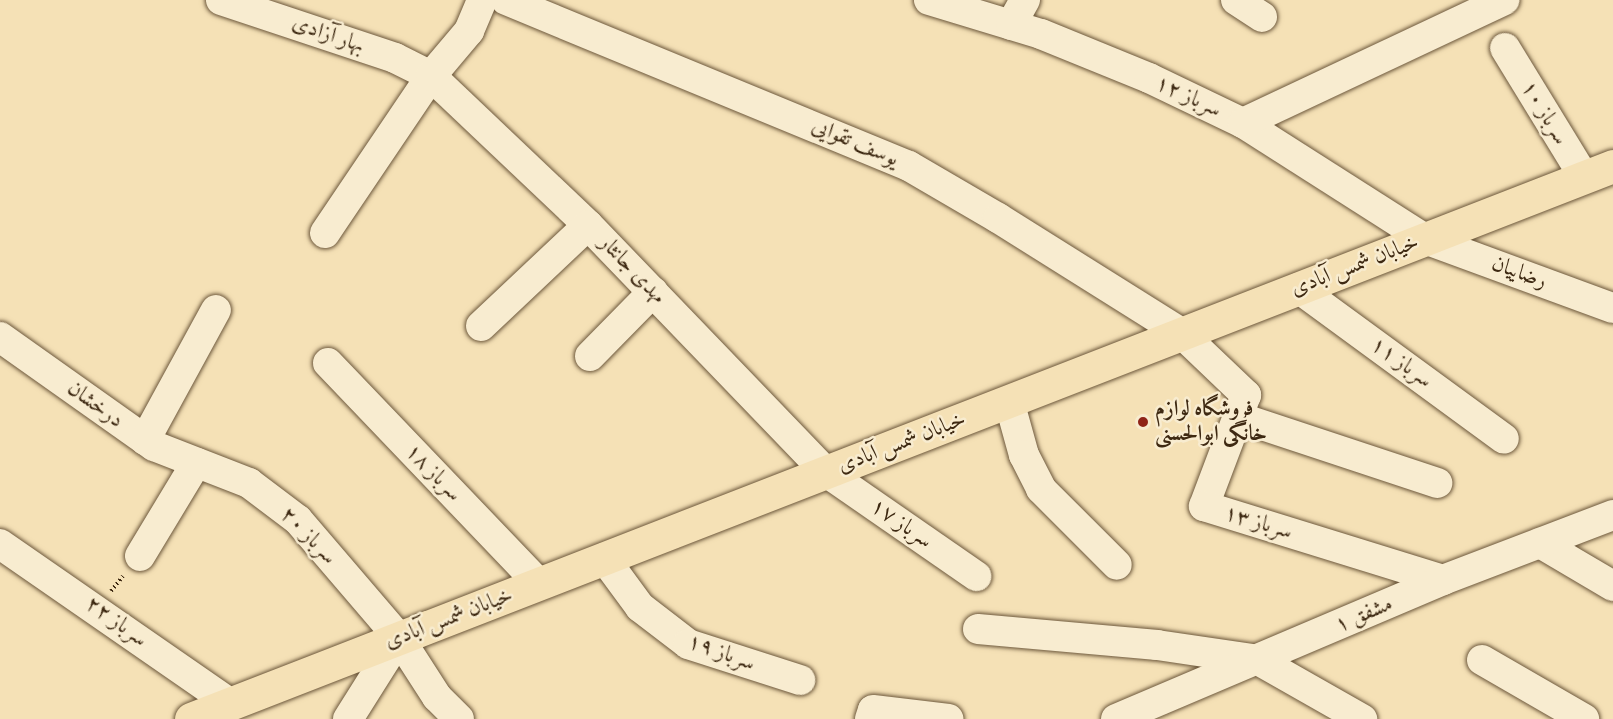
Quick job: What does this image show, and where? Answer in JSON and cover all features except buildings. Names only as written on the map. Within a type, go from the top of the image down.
[{"type":"main road","name":"خیابان شمس آبادی","points":[[191,719],[1598,172]]},
{"type":"street","name":"بهار آزادی","points":[[221,0],[384,54],[431,76]]},
{"type":"street","points":[[325,233],[431,76],[470,31],[482,0]]},
{"type":"street","name":"یوسف تقوایی","points":[[506,0],[909,166],[954,190],[1181,333]]},
{"type":"street","name":"سرباز ۱۲","points":[[929,0],[1018,12],[1094,54],[1243,123],[1425,239]]},
{"type":"street","points":[[1236,0],[1262,17]]},
{"type":"street","points":[[1243,123],[1504,0]]},
{"type":"street","name":"سرباز ۱۰","points":[[1505,48],[1598,172]]},
{"type":"street","name":"مهدی جانثار","points":[[431,76],[588,225],[826,472]]},
{"type":"street","points":[[481,326],[588,225]]},
{"type":"street","name":"رضاییان","points":[[1425,239],[1613,308]]},
{"type":"street","name":"سرباز ۱۱","points":[[1298,288],[1504,439]]},
{"type":"street","points":[[591,356],[653,291]]},
{"type":"street","points":[[145,440],[216,310]]},
{"type":"street","name":"سرباز ۱۳","points":[[1181,333],[1246,395],[1204,506],[1443,580]]},
{"type":"street","name":"درخشان","points":[[0,336],[145,440],[196,463]]},
{"type":"street","name":"سرباز ۱۸","points":[[328,363],[538,584]]},
{"type":"street","points":[[1009,401],[1024,455],[1041,489],[1117,565]]},
{"type":"street","points":[[1238,417],[1437,483]]},
{"type":"street","points":[[140,556],[196,463]]},
{"type":"street","name":"سرباز ۲۰","points":[[196,463],[249,483],[298,520],[399,638],[437,697],[459,719]]},
{"type":"street","name":"سرباز ۱۷","points":[[826,472],[976,576]]},
{"type":"street","name":"مشفق ۱","points":[[1116,719],[1443,580],[1613,515]]},
{"type":"street","points":[[1540,543],[1613,586]]},
{"type":"street","name":"سرباز ۲۲","points":[[0,544],[98,608],[231,704]]},
{"type":"street","name":"سرباز ۱۹","points":[[604,558],[640,607],[688,644],[800,680]]},
{"type":"street","points":[[978,629],[1157,645],[1258,660],[1362,719]]},
{"type":"street","points":[[348,719],[399,638]]},
{"type":"street","points":[[1482,660],[1584,719]]},
{"type":"street","points":[[870,719],[873,710],[948,719]]},
{"type":"path","points":[[98,608],[140,556]]},
{"type":"place","name":"فروشگاه لوازم خانگی ابوالحسنی","points":[[1143,422]]}]
